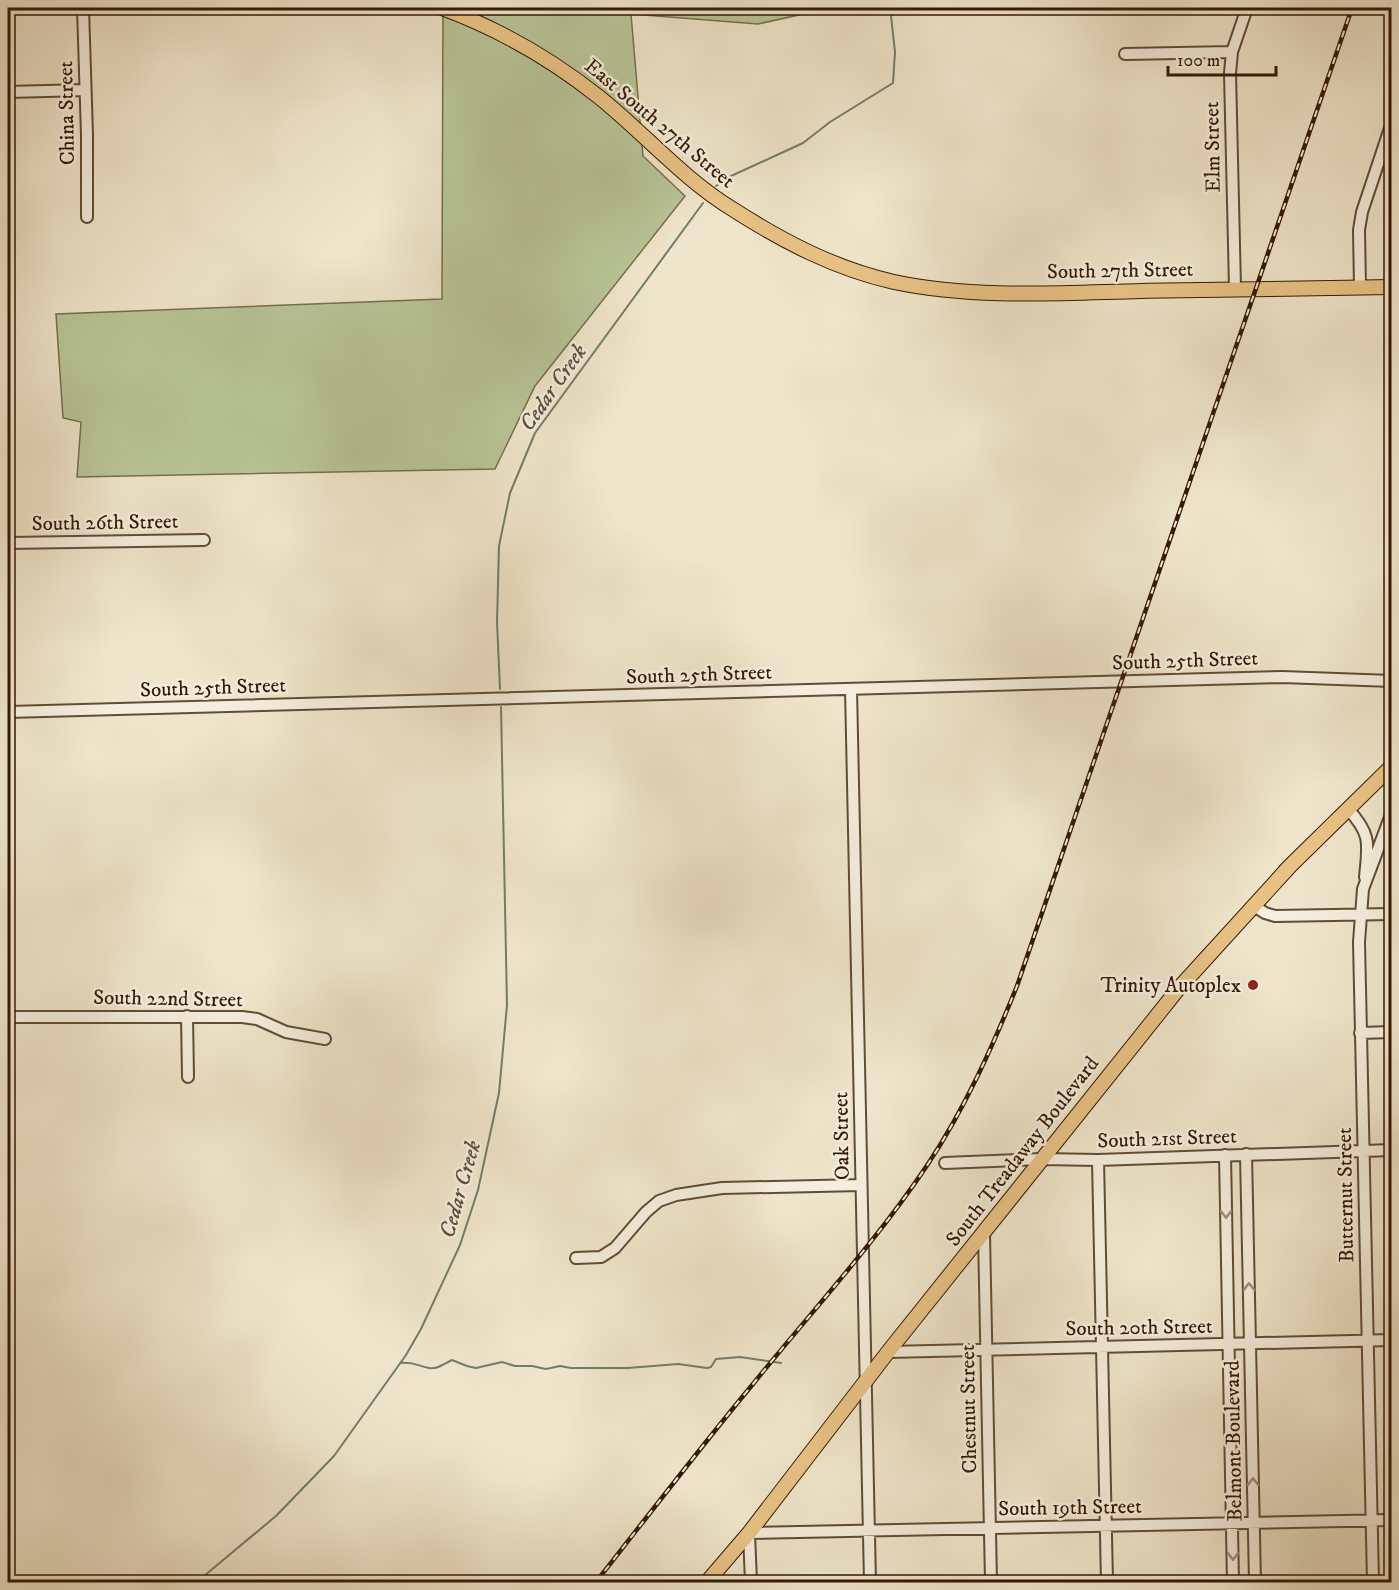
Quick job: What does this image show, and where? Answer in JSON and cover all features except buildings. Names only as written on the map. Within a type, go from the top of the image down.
[{"type":"main road","name":"East South 27th Street","points":[[442,8],[501,33],[556,65],[599,97],[682,173],[733,210],[811,254],[852,270]]},
{"type":"main road","name":"South 27th Street","points":[[852,270],[895,282],[957,292],[1057,294],[1392,286]]},
{"type":"main road","name":"South Treadaway Boulevard","points":[[707,1582],[749,1533],[888,1352],[1178,989],[1290,866],[1392,766]]},
{"type":"street","name":"China Street","points":[[82,8],[87,217]]},
{"type":"street","name":"Elm Street","points":[[1235,288],[1230,74],[1232,52],[1247,8]]},
{"type":"street","points":[[1125,54],[1232,52]]},
{"type":"street","points":[[8,92],[85,90]]},
{"type":"street","points":[[1360,287],[1359,230],[1362,212],[1392,122]]},
{"type":"street","name":"South 26th Street","points":[[8,543],[204,540]]},
{"type":"street","name":"South 25th Street","points":[[8,712],[1282,677],[1392,681]]},
{"type":"street","name":"Oak Street","points":[[851,689],[870,1582]]},
{"type":"street","points":[[1348,809],[1366,831],[1368,845],[1363,889]]},
{"type":"street","name":"Butternut Street","points":[[1372,1582],[1360,1033],[1360,914],[1363,889],[1392,812]]},
{"type":"street","points":[[1254,906],[1275,916],[1392,914]]},
{"type":"street","points":[[187,1016],[188,1077]]},
{"type":"street","name":"South 22nd Street","points":[[8,1017],[242,1017],[257,1019],[286,1032],[325,1039]]},
{"type":"street","points":[[1360,1033],[1392,1032]]},
{"type":"street","name":"South 21st Street","points":[[945,1163],[1392,1150]]},
{"type":"street","name":"Belmont Boulevard","points":[[1246,1154],[1255,1582]]},
{"type":"street","name":"Belmont Boulevard","points":[[1225,1155],[1233,1582]]},
{"type":"street","points":[[1098,1160],[1107,1582]]},
{"type":"street","points":[[576,1258],[601,1257],[615,1248],[646,1212],[659,1202],[676,1195],[722,1188],[861,1185]]},
{"type":"street","name":"Chestnut Street","points":[[984,1234],[991,1582]]},
{"type":"street","name":"South 20th Street","points":[[888,1352],[1392,1340]]},
{"type":"street","points":[[1231,1435],[1252,1435]]},
{"type":"street","name":"South 19th Street","points":[[749,1533],[1392,1520]]},
{"type":"street","points":[[749,1533],[752,1582]]},
{"type":"green space","points":[[443,8],[831,8],[758,24],[631,14],[643,156],[685,196],[535,386],[495,469],[77,477],[81,422],[63,418],[56,314],[442,299]]},
{"type":"waterway","name":"Cedar Creek","points":[[716,186],[731,176],[803,143],[830,122],[893,83],[895,52],[891,16],[894,8]]},
{"type":"waterway","name":"Cedar Creek","points":[[955,8],[970,13],[986,8]]},
{"type":"waterway","name":"Cedar Creek","points":[[500,689],[497,622],[499,546],[510,493],[535,433],[703,203]]},
{"type":"waterway","name":"Cedar Creek","points":[[194,1582],[276,1516],[334,1456],[406,1355],[421,1329],[460,1245],[478,1190],[499,1093],[507,1005],[501,707]]},
{"type":"waterway","points":[[400,1363],[412,1363],[432,1368],[452,1360],[476,1368],[502,1362],[515,1366],[546,1369],[560,1366],[628,1368],[678,1364],[707,1368],[711,1367],[716,1359],[740,1357],[781,1363]]},
{"type":"railway","points":[[596,1582],[713,1433],[887,1221],[928,1164],[977,1077],[1017,986],[1352,8]]},
{"type":"place","name":"Trinity Autoplex","points":[[1253,985]]}]
